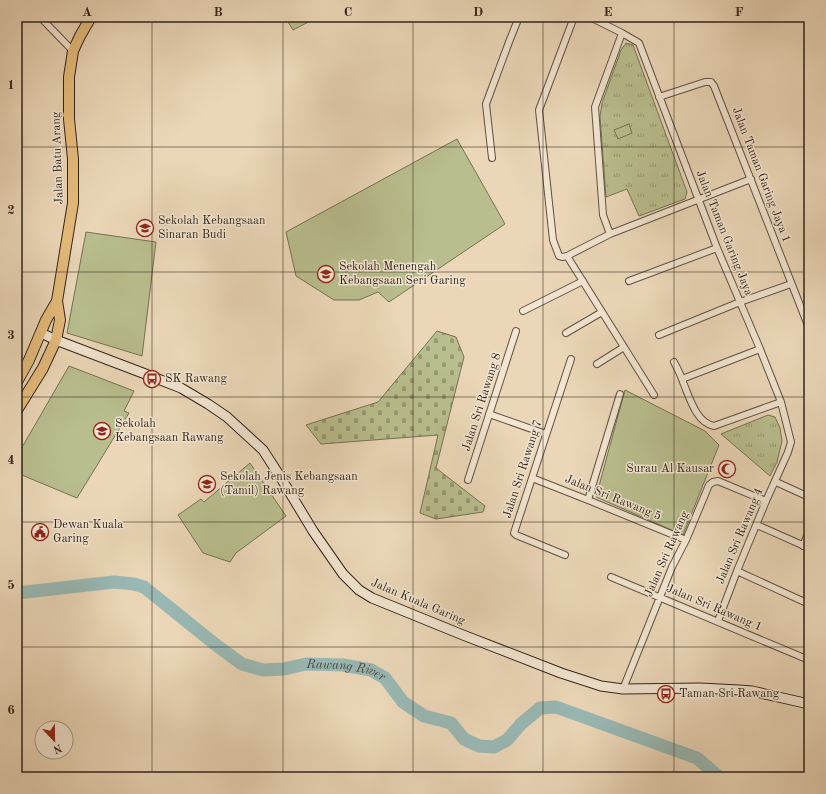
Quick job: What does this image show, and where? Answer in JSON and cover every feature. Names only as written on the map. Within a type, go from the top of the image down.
[{"type":"main road","name":"Jalan Batu Arang","points":[[17,382],[29,360],[56,301],[73,203],[73,160],[69,119],[69,77],[73,51],[91,17]]},
{"type":"main road","name":"Jalan Batu Arang","points":[[17,410],[43,368],[56,340],[60,320],[56,301]]},
{"type":"street","points":[[40,17],[73,51]]},
{"type":"street","points":[[492,158],[486,104],[519,17]]},
{"type":"street","points":[[574,17],[540,110],[553,240],[559,256],[567,256],[610,234],[751,179]]},
{"type":"street","name":"Jalan Taman Garing Jaya","points":[[590,17],[639,43],[717,248],[760,349],[780,402],[791,442],[776,482]]},
{"type":"street","points":[[610,234],[603,215],[594,107],[622,33]]},
{"type":"street","name":"Jalan Taman Garing Jaya 1","points":[[659,97],[706,82],[711,82],[714,86],[809,328]]},
{"type":"street","points":[[629,281],[717,248]]},
{"type":"street","points":[[567,256],[654,395]]},
{"type":"street","points":[[523,311],[583,281]]},
{"type":"street","points":[[659,334],[740,302],[791,284]]},
{"type":"street","points":[[566,333],[602,312]]},
{"type":"street","name":"Jalan Sri Rawang 8","points":[[468,480],[516,331]]},
{"type":"street","name":"Jalan Kuala Garing","points":[[41,333],[181,388],[227,416],[263,450],[313,531],[343,574],[359,590],[372,598],[561,673],[601,686],[623,689],[700,688],[752,691],[809,704]]},
{"type":"street","points":[[597,364],[624,347]]},
{"type":"street","points":[[682,380],[760,349]]},
{"type":"street","name":"Jalan Sri Rawang 7","points":[[565,555],[516,535],[514,532],[571,358]]},
{"type":"street","points":[[674,362],[696,413],[709,425],[714,426],[780,402]]},
{"type":"street","points":[[588,500],[620,394]]},
{"type":"street","points":[[489,414],[546,434]]},
{"type":"street","name":"Jalan Sri Rawang 5","points":[[532,478],[686,540]]},
{"type":"street","name":"Jalan Sri Rawang","points":[[623,689],[672,568],[686,540],[709,486],[713,482],[718,481],[766,501]]},
{"type":"street","points":[[776,482],[809,497]]},
{"type":"street","name":"Jalan Sri Rawang 4","points":[[718,621],[766,501],[776,482]]},
{"type":"street","points":[[757,524],[806,547],[809,531]]},
{"type":"street","points":[[737,571],[809,604]]},
{"type":"street","name":"Jalan Sri Rawang 1","points":[[611,577],[809,660]]},
{"type":"green space","points":[[285,17],[318,17],[293,30]]},
{"type":"green space","points":[[626,43],[633,45],[687,192],[685,199],[639,216],[627,189],[606,197],[600,116],[602,103],[621,50]]},
{"type":"green space","points":[[629,124],[632,133],[618,139],[614,130]]},
{"type":"green space","points":[[457,139],[505,224],[389,302],[378,292],[359,300],[334,300],[296,276],[286,232]]},
{"type":"green space","points":[[86,232],[156,242],[142,356],[67,333]]},
{"type":"green space","points":[[437,331],[456,337],[464,357],[436,468],[485,506],[483,512],[436,519],[420,513],[438,435],[321,444],[306,425],[378,402]]},
{"type":"green space","points":[[69,366],[134,391],[124,411],[129,413],[77,498],[17,473],[17,456]]},
{"type":"green space","points":[[625,390],[705,431],[719,445],[683,535],[596,497]]},
{"type":"green space","points":[[768,415],[775,417],[780,428],[782,441],[777,462],[770,476],[721,434]]},
{"type":"green space","points":[[250,463],[286,516],[236,553],[230,562],[203,553],[178,515],[201,499],[204,502]]},
{"type":"waterway","name":"Rawang River","points":[[17,593],[114,582],[134,584],[144,587],[242,664],[263,670],[284,669],[306,664],[343,665],[371,670],[385,678],[403,702],[424,716],[451,723],[464,739],[479,746],[494,747],[507,740],[521,724],[540,708],[556,707],[697,758],[719,777]]},
{"type":"place","name":"Sekolah Kebangsaan Sinaran Budi","points":[[145,228]]},
{"type":"place","name":"Sekolah Menengah Kebangsaan Seri Garing","points":[[326,274]]},
{"type":"place","name":"SK Rawang","points":[[152,379]]},
{"type":"place","name":"Sekolah Kebangsaan Rawang","points":[[102,431]]},
{"type":"place","name":"Surau Al Kausar","points":[[727,469]]},
{"type":"place","name":"Sekolah Jenis Kebangsaan (Tamil) Rawang","points":[[207,484]]},
{"type":"place","name":"Dewan Kuala Garing","points":[[40,532]]},
{"type":"place","name":"Taman Sri Rawang","points":[[666,694]]}]
